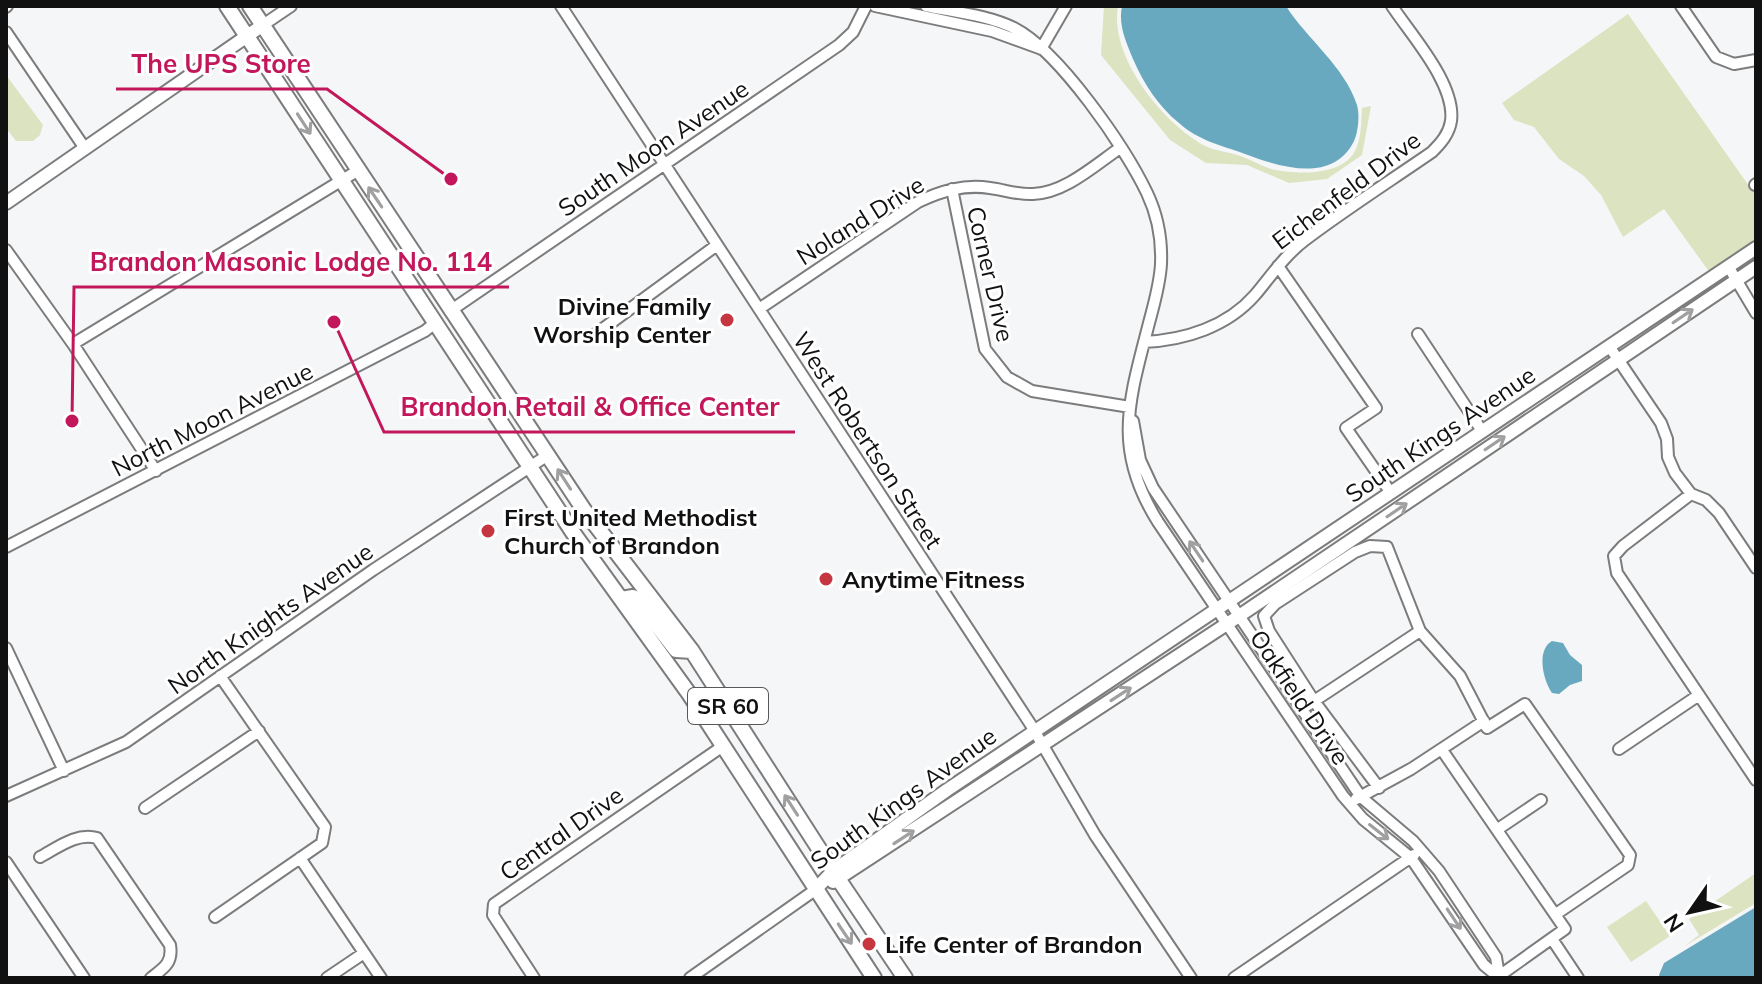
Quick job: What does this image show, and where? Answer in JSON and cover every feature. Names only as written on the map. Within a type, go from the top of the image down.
[{"type":"highway","name":"SR 60","points":[[227,6],[574,534],[723,746],[874,978]]},
{"type":"highway","name":"SR 60","points":[[250,6],[450,311],[606,540],[692,651],[905,978]]},
{"type":"highway","points":[[403,274],[409,272],[415,277],[437,309],[444,313],[450,311]]},
{"type":"highway","points":[[435,323],[443,322],[451,329],[477,368],[488,367]]},
{"type":"highway","points":[[621,599],[633,597],[676,650],[692,651]]},
{"type":"main road","points":[[6,203],[263,25]]},
{"type":"main road","name":"South Kings Avenue","points":[[815,890],[1035,731],[1756,248]]},
{"type":"main road","name":"South Kings Avenue","points":[[836,875],[1043,745],[1227,624],[1756,267]]},
{"type":"main road","points":[[1290,581],[1365,523],[1371,515],[1372,506]]},
{"type":"street","points":[[263,25],[291,6]]},
{"type":"street","name":"West Robertson Street","points":[[561,6],[1035,731],[1095,835],[1191,978]]},
{"type":"street","name":"South Moon Avenue","points":[[450,311],[839,45],[853,32],[866,6]]},
{"type":"street","name":"Oakfield Drive","points":[[875,6],[1004,23],[1027,35],[1076,84],[1120,148],[1147,193],[1159,237],[1161,265],[1127,425],[1128,446],[1141,492],[1348,803],[1411,858],[1484,965],[1500,977]]},
{"type":"street","name":"Oakfield Drive","points":[[926,6],[937,14]]},
{"type":"street","points":[[1041,49],[1066,6]]},
{"type":"street","name":"Eichenfeld Drive","points":[[1144,342],[1189,335],[1223,321],[1253,297],[1303,242],[1432,152],[1444,139],[1451,122],[1447,91],[1392,6]]},
{"type":"street","points":[[1681,6],[1716,57],[1734,64],[1756,60]]},
{"type":"street","points":[[6,32],[84,147]]},
{"type":"street","name":"Noland Drive","points":[[759,309],[918,202],[952,189],[989,188],[1023,194],[1043,193],[1064,186],[1120,148]]},
{"type":"street","points":[[73,344],[357,171]]},
{"type":"street","name":"Corner Drive","points":[[952,189],[981,338],[998,368],[1018,385],[1032,391],[1130,407]]},
{"type":"street","points":[[593,336],[717,245]]},
{"type":"street","points":[[6,250],[73,344],[156,471]]},
{"type":"street","points":[[1278,266],[1376,408],[1346,428],[1391,493]]},
{"type":"street","points":[[1728,266],[1756,313]]},
{"type":"street","name":"North Moon Avenue","points":[[6,547],[425,331],[435,323]]},
{"type":"street","points":[[1418,334],[1482,431]]},
{"type":"street","points":[[1609,346],[1661,423],[1667,439],[1668,457],[1691,494],[1706,500],[1719,513],[1756,568]]},
{"type":"street","name":"Oakfield Drive","points":[[1130,407],[1140,460],[1148,479],[1361,797],[1421,849],[1496,957],[1500,977]]},
{"type":"street","name":"North Knights Avenue","points":[[6,796],[126,742],[373,570],[548,455]]},
{"type":"street","points":[[1691,494],[1623,546],[1614,556],[1617,573],[1756,780]]},
{"type":"street","points":[[1379,788],[1314,701],[1269,631],[1264,616],[1275,604],[1355,552],[1370,546],[1387,547],[1420,631],[1460,676],[1487,728],[1525,704],[1630,855],[1628,865],[1556,914]]},
{"type":"street","points":[[1302,709],[1420,631]]},
{"type":"street","points":[[6,648],[64,771]]},
{"type":"street","points":[[215,917],[322,843],[325,827],[220,676]]},
{"type":"street","points":[[1619,749],[1699,695]]},
{"type":"street","points":[[1348,803],[1379,788],[1484,721]]},
{"type":"street","points":[[145,808],[259,731]]},
{"type":"street","name":"Central Drive","points":[[534,978],[495,918],[492,910],[494,904],[723,746]]},
{"type":"street","points":[[1442,750],[1565,929],[1500,977]]},
{"type":"street","points":[[1498,829],[1541,800]]},
{"type":"street","points":[[40,857],[79,837],[88,835],[97,838],[170,945],[172,956],[167,966],[151,978]]},
{"type":"street","points":[[1234,978],[1421,849]]},
{"type":"street","points":[[300,858],[381,978]]},
{"type":"street","points":[[6,862],[84,978]]},
{"type":"street","points":[[690,978],[815,890]]},
{"type":"street","points":[[1552,939],[1578,978]]},
{"type":"street","points":[[327,978],[364,953]]},
{"type":"green space","points":[[1104,6],[1118,6],[1117,25],[1122,45],[1141,85],[1171,120],[1203,145],[1271,169],[1300,173],[1331,169],[1353,155],[1360,136],[1362,108],[1371,106],[1362,155],[1327,179],[1289,183],[1247,165],[1206,163],[1170,140],[1101,55]]},
{"type":"green space","points":[[1628,14],[1756,196],[1756,243],[1710,273],[1664,209],[1623,237],[1601,195],[1584,176],[1559,159],[1534,127],[1514,120],[1502,103]]},
{"type":"green space","points":[[6,75],[43,125],[40,135],[33,141],[16,141],[6,128]]},
{"type":"green space","points":[[1756,873],[1756,903],[1685,946],[1699,935],[1689,919]]},
{"type":"green space","points":[[1646,901],[1670,936],[1631,962],[1607,927]]},
{"type":"water","points":[[1122,6],[1286,6],[1335,66],[1351,91],[1358,114],[1354,141],[1345,154],[1333,163],[1305,168],[1274,164],[1194,134],[1164,109],[1142,77],[1123,33]]},
{"type":"water","points":[[1552,641],[1563,643],[1570,655],[1582,665],[1582,681],[1570,685],[1559,694],[1552,693],[1543,666],[1544,651]]},
{"type":"water","points":[[1756,907],[1756,978],[1660,978],[1664,963]]},
{"type":"place","name":"The UPS Store","points":[[451,179]]},
{"type":"place","name":"Divine Family Worship Center","points":[[727,320]]},
{"type":"place","name":"Brandon Retail & Office Center","points":[[334,322]]},
{"type":"place","name":"Brandon Masonic Lodge No. 114","points":[[72,421]]},
{"type":"place","name":"First United Methodist Church of Brandon","points":[[488,531]]},
{"type":"place","name":"Anytime Fitness","points":[[826,579]]},
{"type":"place","name":"Life Center of Brandon","points":[[869,944]]}]
